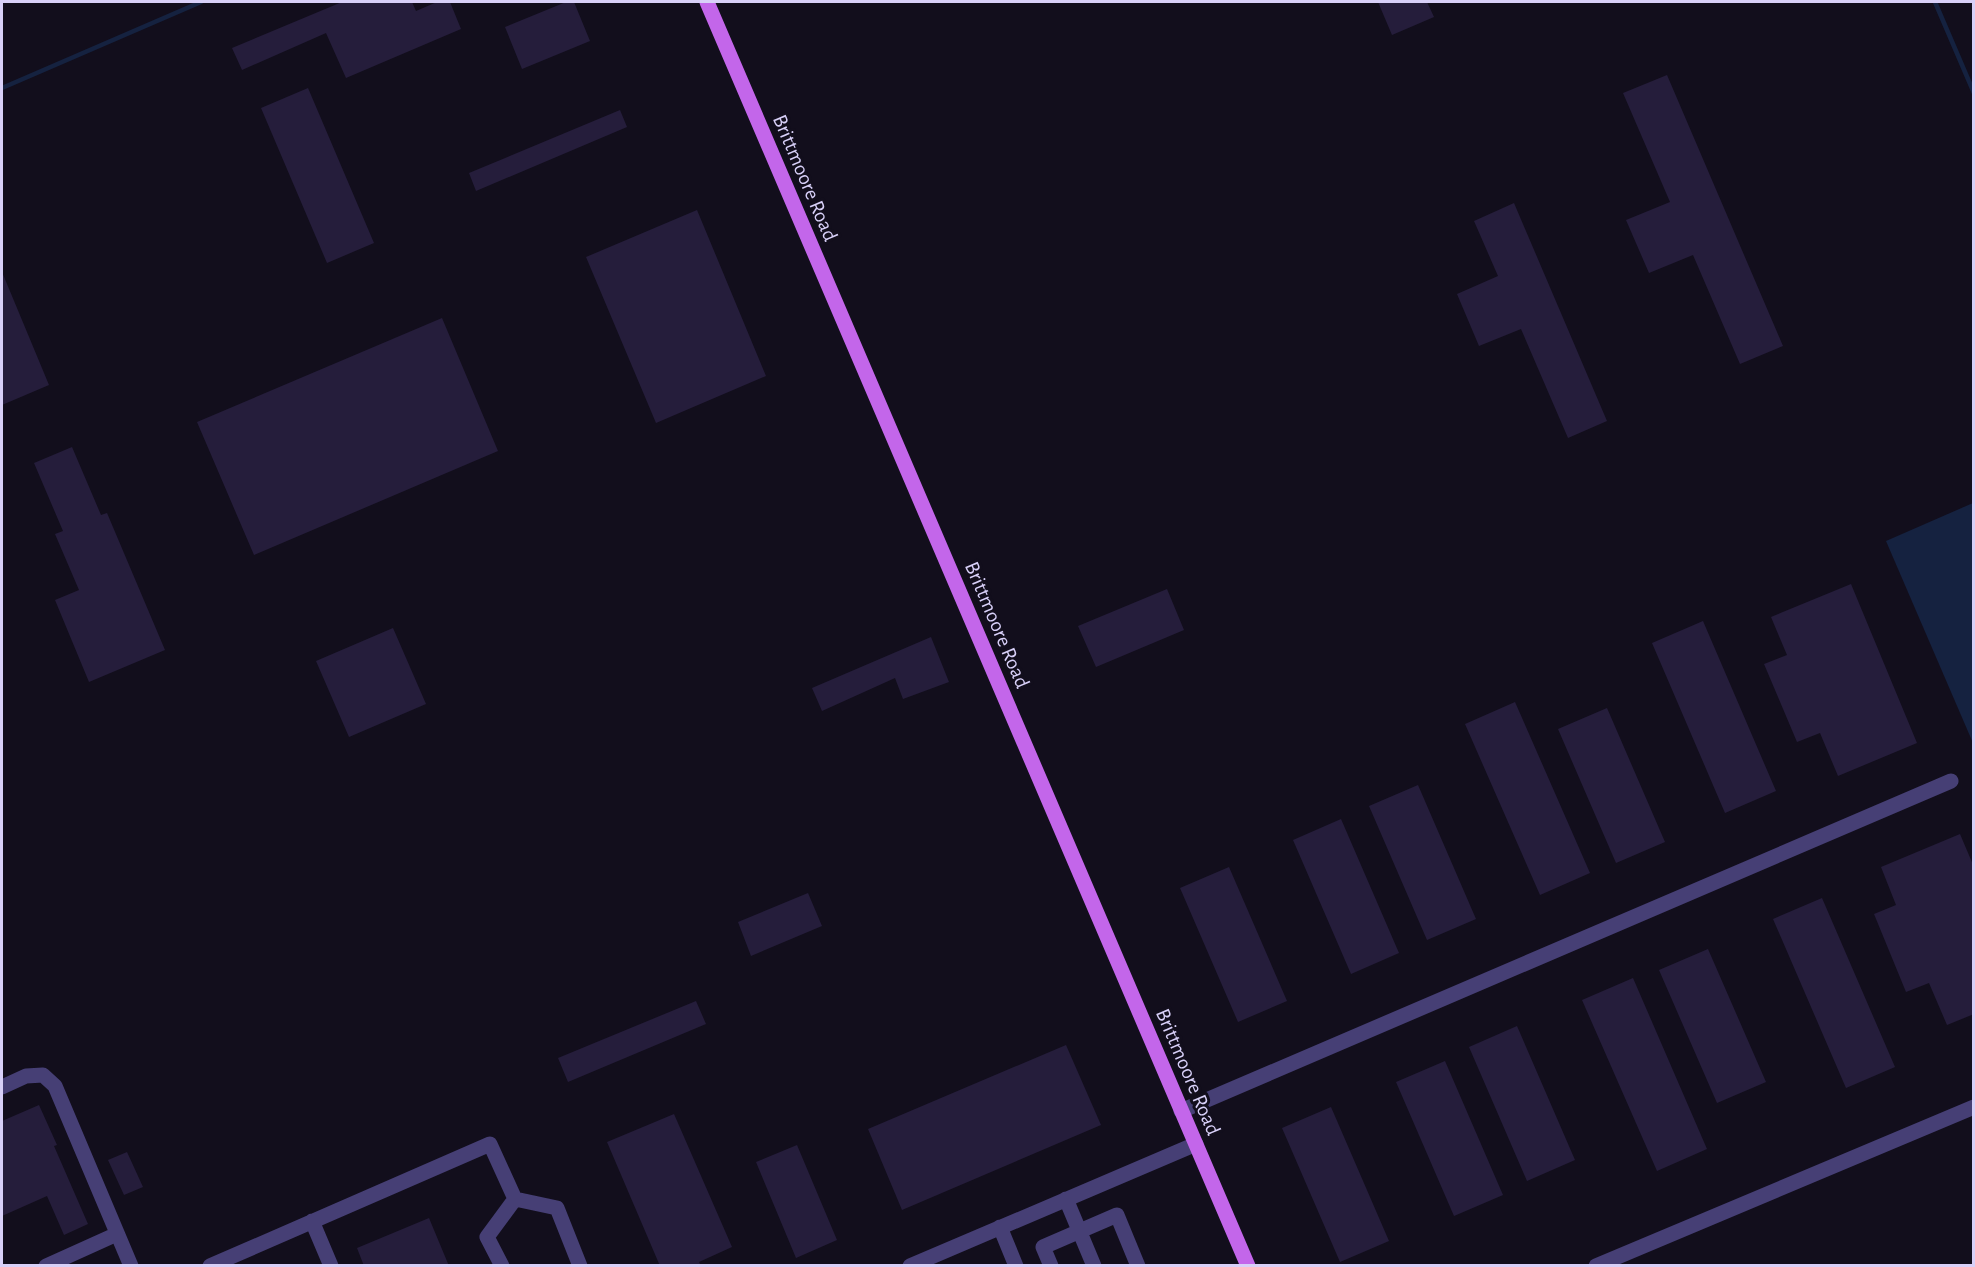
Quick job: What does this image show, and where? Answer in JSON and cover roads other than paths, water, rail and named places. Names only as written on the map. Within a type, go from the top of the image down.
[{"type":"main road","name":"Brittmoore Road","points":[[707,2],[1248,1266]]},
{"type":"lane","points":[[1181,1111],[1951,781]]},
{"type":"lane","points":[[2,1087],[26,1076],[43,1075],[55,1086],[131,1266]]},
{"type":"lane","points":[[1596,1266],[1974,1107]]},
{"type":"lane","points":[[210,1266],[490,1144],[515,1199]]},
{"type":"lane","points":[[910,1266],[1196,1144]]},
{"type":"lane","points":[[502,1266],[487,1237],[515,1199]]},
{"type":"lane","points":[[515,1199],[557,1208],[580,1266]]},
{"type":"lane","points":[[1066,1199],[1094,1266]]},
{"type":"lane","points":[[1051,1266],[1043,1247],[1117,1215],[1138,1266]]},
{"type":"lane","points":[[312,1221],[331,1266]]},
{"type":"lane","points":[[1000,1227],[1016,1266]]},
{"type":"lane","points":[[46,1266],[117,1234]]},
{"type":"water","points":[[1973,503],[1973,743],[1886,541]]},
{"type":"waterway","points":[[2,88],[201,2]]},
{"type":"waterway","points":[[1935,2],[1974,93]]}]
